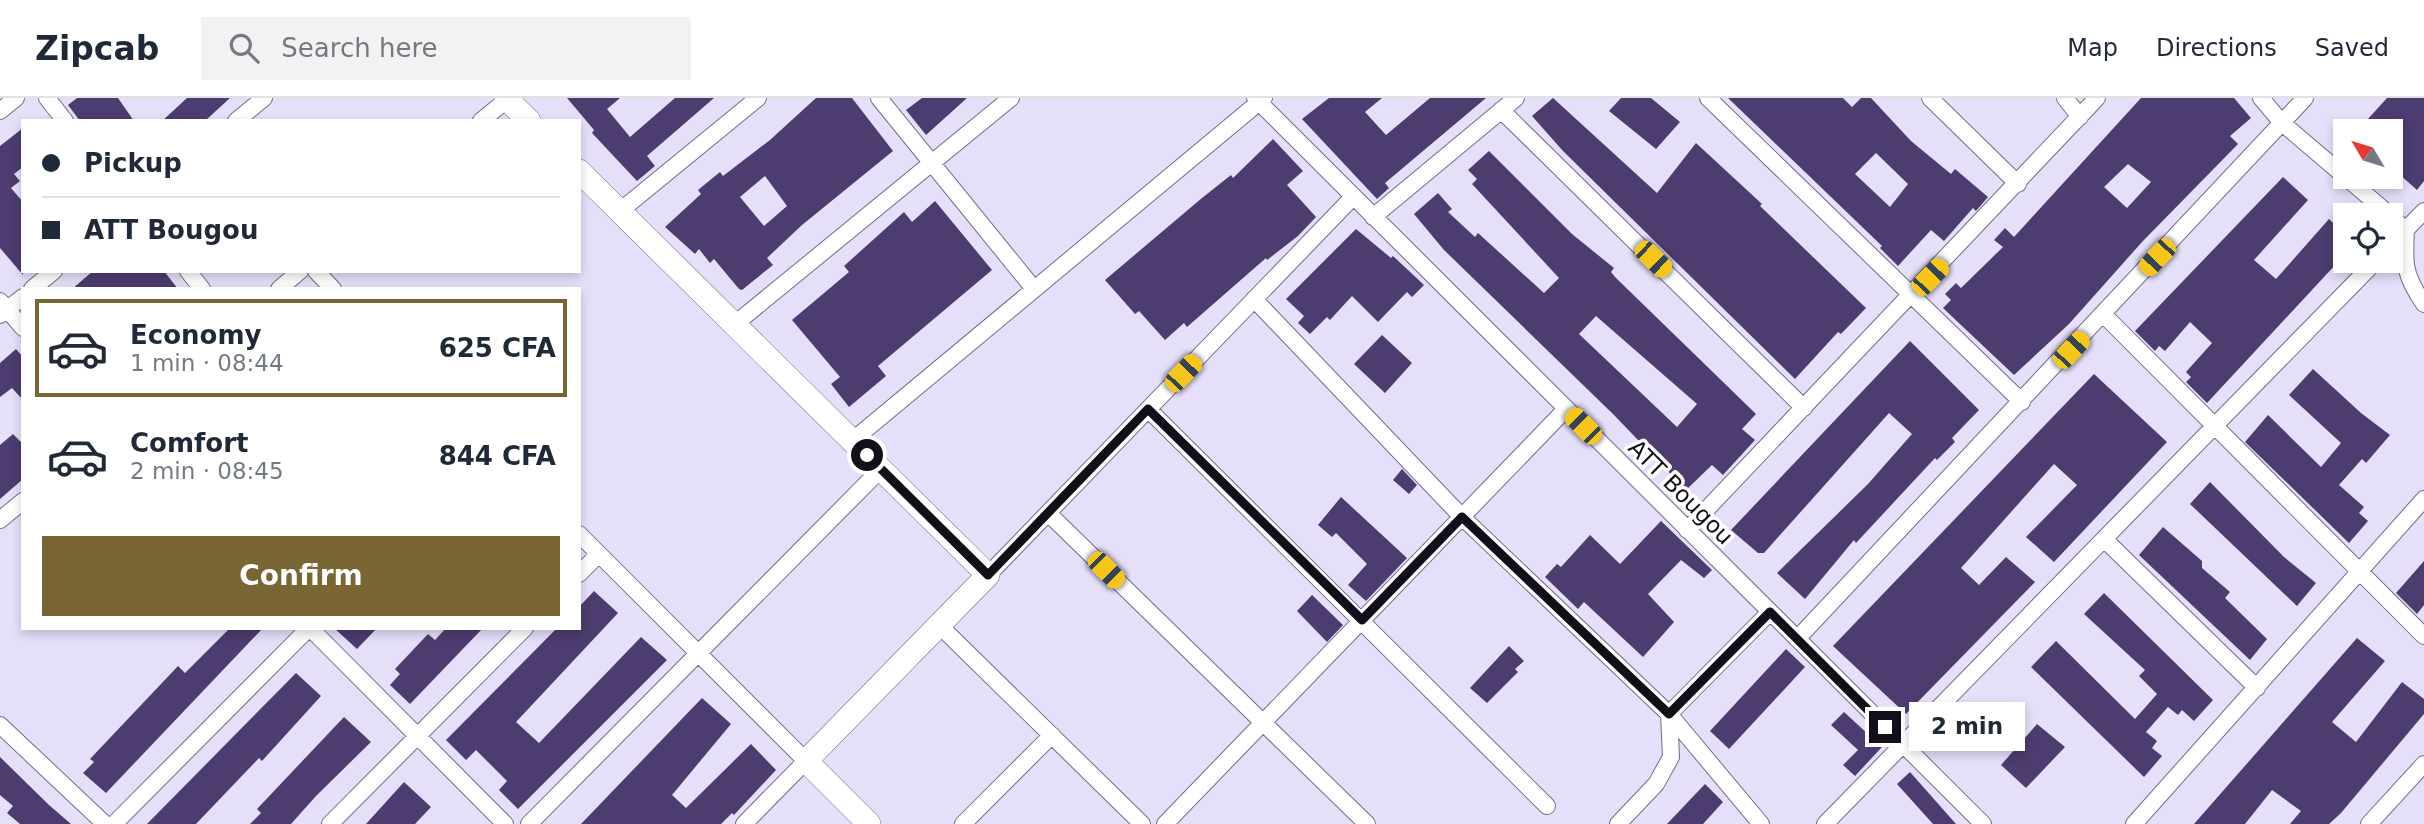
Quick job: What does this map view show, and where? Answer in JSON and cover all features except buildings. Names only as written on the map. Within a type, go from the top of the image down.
[{"type":"street","points":[[0,111],[16,98]]},
{"type":"street","points":[[47,98],[63,119]]},
{"type":"street","points":[[238,119],[264,98]]},
{"type":"street","points":[[483,119],[507,98],[527,119]]},
{"type":"street","points":[[620,211],[758,98]]},
{"type":"street","points":[[879,98],[1034,289]]},
{"type":"street","points":[[735,324],[1011,98]]},
{"type":"street","points":[[1373,217],[1516,98]]},
{"type":"street","points":[[1708,98],[2022,402]]},
{"type":"street","points":[[1930,98],[2018,184]]},
{"type":"street","points":[[2065,98],[2080,117]]},
{"type":"street","points":[[1687,530],[2097,98]]},
{"type":"street","points":[[2261,98],[2281,122],[2375,203]]},
{"type":"street","points":[[1797,639],[2305,98]]},
{"type":"street","points":[[852,440],[1259,100]]},
{"type":"street","name":"ATT Bougou","points":[[1259,100],[1353,197],[1983,824]]},
{"type":"street","points":[[1501,110],[1804,408]]},
{"type":"street","points":[[581,173],[988,575]]},
{"type":"street","points":[[744,824],[1353,197]]},
{"type":"street","points":[[2403,233],[2424,211]]},
{"type":"street","points":[[2406,230],[2404,264],[2409,283],[2424,304]]},
{"type":"street","points":[[34,287],[52,273]]},
{"type":"street","points":[[190,273],[200,287]]},
{"type":"street","points":[[281,287],[298,273]]},
{"type":"street","points":[[318,273],[331,287]]},
{"type":"street","points":[[1825,824],[2364,273]]},
{"type":"street","points":[[21,298],[2,309],[21,326]]},
{"type":"street","points":[[1254,299],[1462,517],[1669,714],[1761,824]]},
{"type":"street","points":[[2104,315],[2424,636]]},
{"type":"street","points":[[1148,409],[1547,806]]},
{"type":"street","points":[[1165,824],[1566,409]]},
{"type":"street","points":[[529,824],[881,469]]},
{"type":"street","points":[[2134,824],[2424,499]]},
{"type":"street","points":[[0,520],[21,503]]},
{"type":"street","points":[[1048,513],[1261,724],[1367,824]]},
{"type":"street","points":[[581,536],[869,824]]},
{"type":"street","points":[[2104,539],[2257,688]]},
{"type":"street","points":[[581,571],[599,554]]},
{"type":"street","points":[[1618,824],[1656,784],[1671,757],[1669,714],[1770,612]]},
{"type":"street","points":[[939,625],[1142,824]]},
{"type":"street","points":[[114,824],[307,630]]},
{"type":"street","points":[[311,630],[505,824]]},
{"type":"street","points":[[330,824],[523,630]]},
{"type":"street","points":[[0,725],[105,824]]},
{"type":"street","points":[[963,824],[1052,735]]},
{"type":"street","points":[[2369,824],[2424,764]]},
{"type":"route","points":[[867,455],[988,575],[1148,409],[1362,620],[1462,517],[1669,714],[1770,612],[1885,727]]}]
